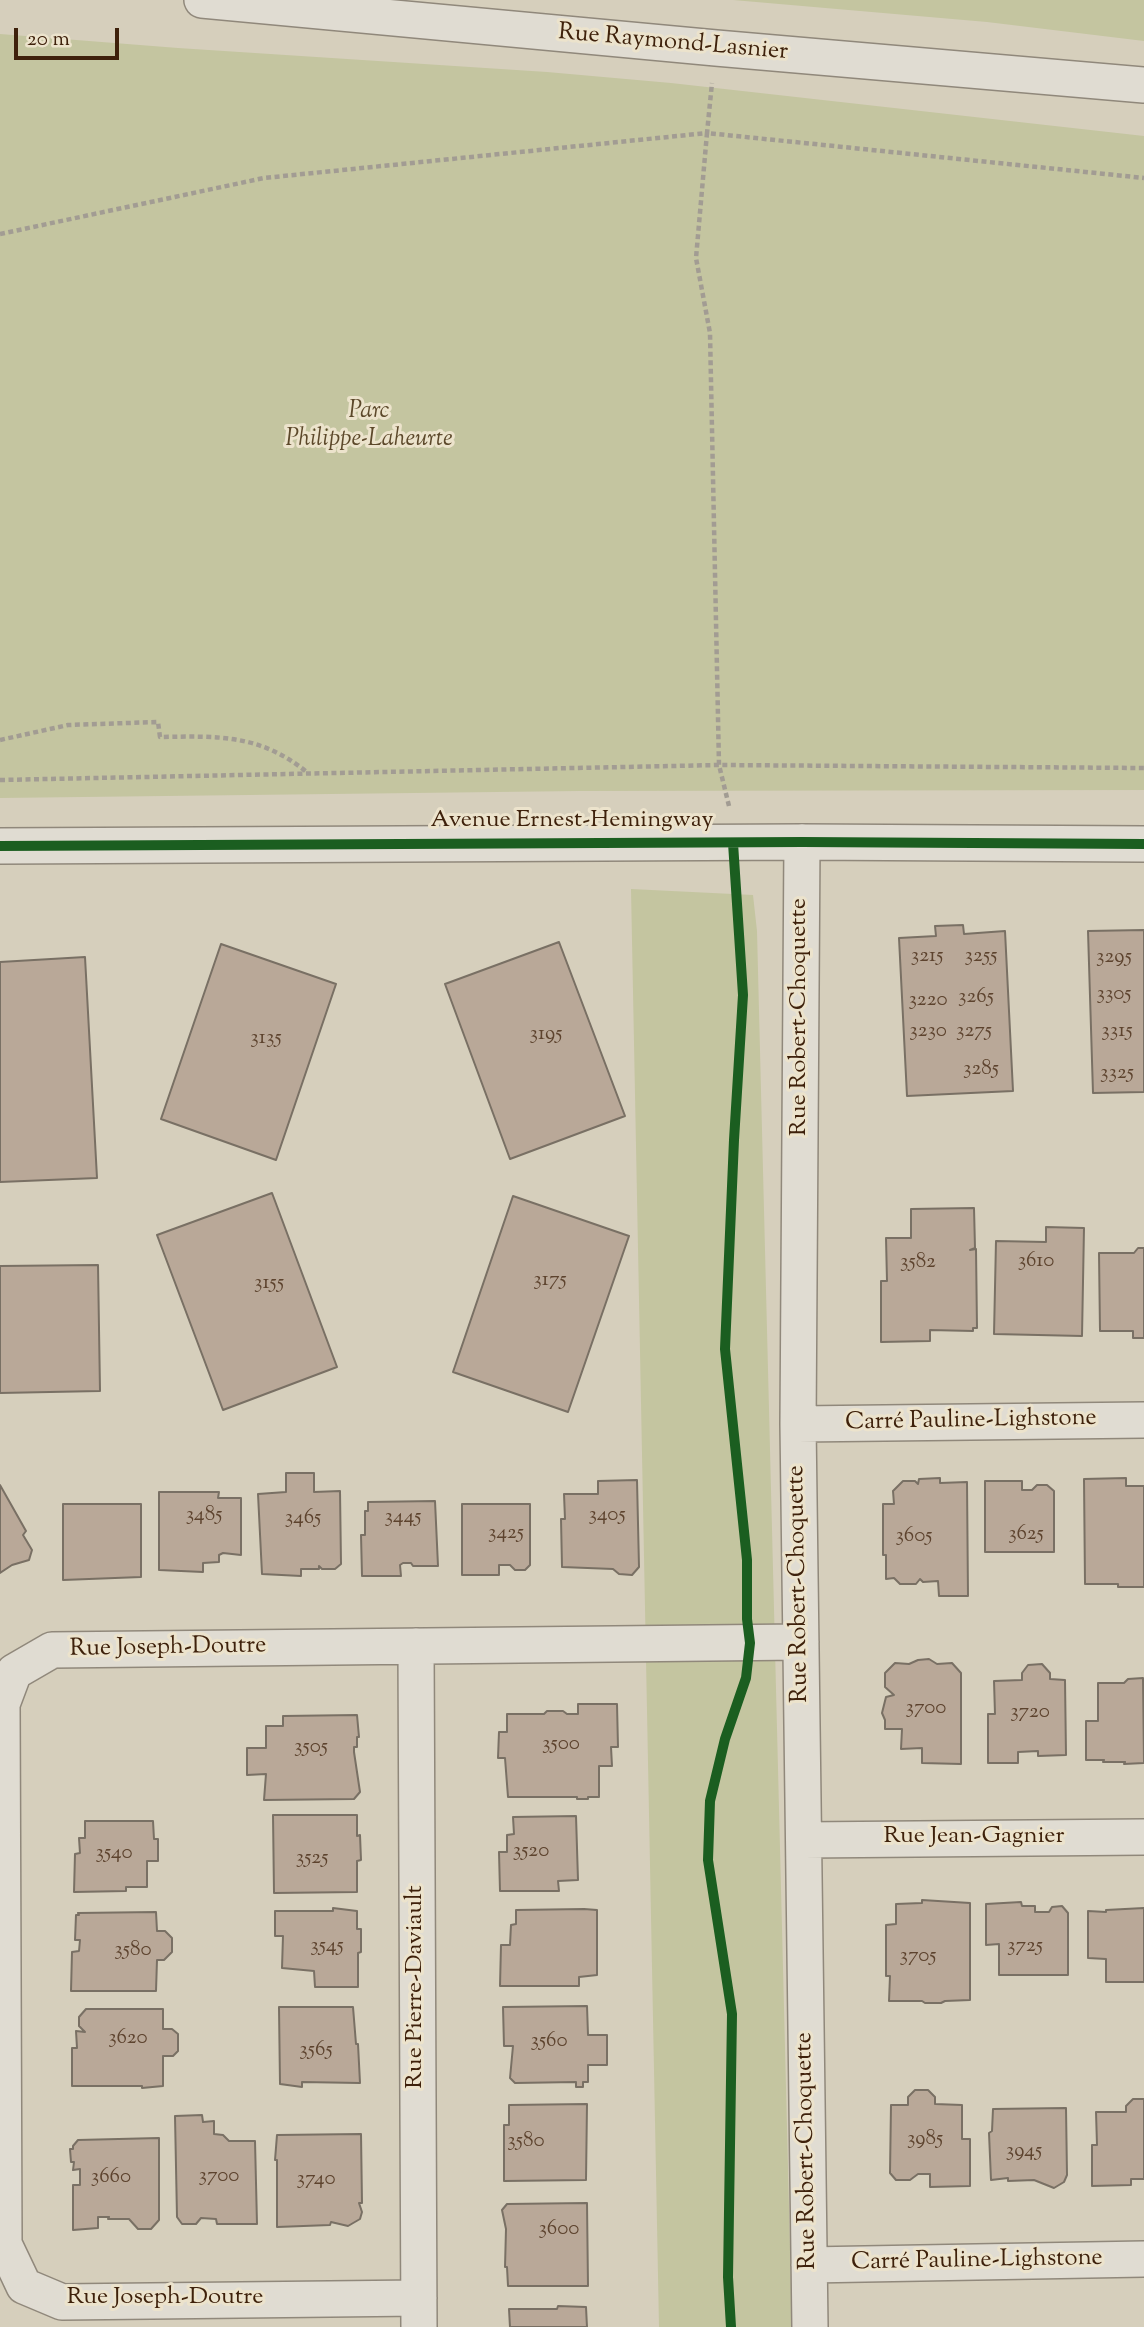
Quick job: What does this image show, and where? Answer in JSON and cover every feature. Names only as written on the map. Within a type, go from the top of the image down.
[{"type":"street","name":"Rue Raymond-Lasnier","points":[[202,0],[1144,85]]},
{"type":"street","name":"Avenue Ernest-Hemingway","points":[[0,846],[802,842],[1144,844]]},
{"type":"street","name":"Rue Robert-Choquette","points":[[802,842],[798,1424],[810,2327]]},
{"type":"street","name":"Carré Pauline-Lighstone","points":[[798,1424],[1144,1420]]},
{"type":"street","name":"Rue Joseph-Doutre","points":[[419,2312],[62,2302],[24,2286],[4,2244],[2,1704],[14,1672],[52,1650],[801,1642]]},
{"type":"street","name":"Rue Pierre-Daviault","points":[[415,1646],[419,2312]]},
{"type":"street","name":"Rue Jean-Gagnier","points":[[804,1840],[1144,1837]]},
{"type":"street","name":"Carré Pauline-Lighstone","points":[[810,2265],[1144,2259]]},
{"type":"path","points":[[716,48],[696,258],[710,332],[719,765],[731,817]]},
{"type":"path","points":[[0,234],[264,178],[707,133],[1144,178]]},
{"type":"path","points":[[0,740],[68,725],[158,722],[160,737],[200,736],[259,744],[289,757],[309,774]]},
{"type":"path","points":[[0,779],[719,765],[1144,768]]},
{"type":"green space","points":[[733,0],[1144,0],[1144,41],[987,22]]},
{"type":"green space","name":"Parc Philippe-Laheurte","points":[[0,34],[671,83],[1144,136],[1144,790],[579,791],[0,798]]},
{"type":"green space","points":[[631,889],[753,895],[757,931],[792,2327],[659,2327]]},
{"type":"building","points":[[963,925],[964,934],[1005,931],[1013,1091],[907,1096],[899,938],[936,936],[935,926]]},
{"type":"building","points":[[1144,930],[1144,1092],[1093,1093],[1088,931]]},
{"type":"building","points":[[559,942],[625,1116],[510,1159],[445,984]]},
{"type":"building","points":[[221,944],[336,984],[276,1160],[161,1119]]},
{"type":"building","points":[[85,957],[97,1178],[0,1182],[0,962]]},
{"type":"building","points":[[272,1193],[337,1367],[223,1410],[157,1235]]},
{"type":"building","points":[[513,1196],[629,1236],[568,1412],[453,1372]]},
{"type":"building","points":[[974,1208],[975,1248],[970,1250],[976,1249],[977,1328],[973,1328],[973,1331],[930,1330],[930,1341],[881,1342],[881,1281],[887,1281],[886,1238],[911,1238],[911,1209]]},
{"type":"building","points":[[1046,1227],[1084,1228],[1082,1336],[994,1334],[996,1241],[1046,1242]]},
{"type":"building","points":[[1138,1248],[1144,1248],[1144,1338],[1133,1338],[1133,1331],[1100,1331],[1099,1253],[1134,1253]]},
{"type":"building","points":[[98,1265],[100,1391],[0,1393],[0,1266]]},
{"type":"building","points":[[286,1473],[314,1473],[314,1492],[340,1491],[341,1564],[335,1569],[322,1569],[319,1566],[319,1569],[301,1569],[301,1576],[262,1574],[258,1494],[286,1492]]},
{"type":"building","points":[[940,1478],[940,1483],[967,1482],[968,1596],[939,1596],[938,1581],[923,1582],[920,1579],[916,1584],[900,1584],[894,1578],[886,1579],[883,1504],[894,1504],[893,1491],[903,1481],[915,1481],[918,1484],[919,1479]]},
{"type":"building","points":[[1126,1478],[1126,1486],[1144,1486],[1144,1587],[1085,1584],[1084,1479]]},
{"type":"building","points":[[637,1480],[639,1567],[632,1575],[619,1574],[613,1569],[562,1567],[561,1519],[565,1519],[564,1494],[598,1494],[598,1481]]},
{"type":"building","points":[[985,1481],[1022,1481],[1022,1490],[1047,1485],[1054,1491],[1054,1552],[985,1552]]},
{"type":"building","points":[[0,1485],[26,1531],[23,1535],[32,1550],[29,1560],[12,1565],[0,1573]]},
{"type":"building","points":[[159,1492],[219,1492],[218,1498],[241,1498],[241,1555],[223,1553],[219,1555],[219,1562],[203,1563],[203,1572],[159,1570]]},
{"type":"building","points":[[435,1501],[438,1566],[413,1566],[411,1563],[403,1563],[400,1565],[401,1576],[362,1576],[361,1535],[365,1535],[365,1511],[368,1511],[368,1502]]},
{"type":"building","points":[[63,1504],[141,1504],[141,1577],[63,1580]]},
{"type":"building","points":[[462,1504],[530,1504],[530,1565],[525,1570],[515,1570],[510,1565],[499,1565],[499,1575],[462,1575]]},
{"type":"building","points":[[929,1659],[937,1664],[952,1663],[961,1673],[961,1764],[922,1763],[922,1748],[901,1749],[902,1729],[885,1729],[882,1713],[886,1697],[894,1695],[885,1687],[885,1673],[895,1663],[909,1664]]},
{"type":"building","points":[[1042,1664],[1050,1673],[1050,1679],[1065,1680],[1066,1755],[1038,1756],[1038,1751],[1018,1752],[1018,1763],[988,1763],[988,1714],[995,1714],[994,1681],[1022,1680],[1022,1673],[1028,1665]]},
{"type":"building","points":[[1143,1678],[1144,1763],[1086,1760],[1086,1721],[1098,1721],[1098,1683],[1124,1683],[1128,1679]]},
{"type":"building","points":[[578,1704],[617,1704],[618,1747],[611,1747],[612,1766],[599,1766],[599,1797],[508,1797],[505,1758],[498,1758],[499,1732],[507,1732],[507,1714],[563,1711],[567,1714],[578,1714]]},
{"type":"building","points":[[357,1715],[359,1737],[354,1752],[360,1792],[354,1799],[264,1800],[266,1774],[247,1775],[247,1748],[266,1748],[266,1726],[283,1726],[283,1716]]},
{"type":"building","points":[[273,1815],[357,1815],[361,1860],[357,1861],[357,1892],[274,1893]]},
{"type":"building","points":[[576,1816],[578,1880],[558,1881],[559,1891],[500,1891],[499,1852],[507,1852],[507,1835],[514,1834],[513,1817]]},
{"type":"building","points":[[85,1821],[153,1821],[154,1839],[158,1839],[158,1861],[147,1861],[147,1887],[126,1887],[126,1891],[74,1892],[75,1854],[80,1853],[79,1838],[85,1838]]},
{"type":"building","points":[[922,1900],[970,1903],[970,2000],[941,2003],[889,2001],[886,1925],[896,1924],[896,1904],[922,1903]]},
{"type":"building","points":[[1021,1902],[1022,1906],[1035,1906],[1035,1912],[1049,1912],[1052,1907],[1062,1906],[1068,1913],[1068,1975],[999,1975],[999,1944],[986,1945],[986,1904]]},
{"type":"building","points":[[333,1908],[357,1911],[357,1929],[361,1929],[358,1987],[315,1987],[314,1971],[282,1968],[283,1936],[275,1936],[275,1911],[333,1911]]},
{"type":"building","points":[[1144,1908],[1144,1982],[1106,1982],[1106,1959],[1088,1958],[1088,1911]]},
{"type":"building","points":[[516,1910],[597,1910],[597,1975],[579,1977],[579,1986],[500,1986],[501,1945],[510,1945],[511,1925],[516,1924]]},
{"type":"building","points":[[156,1912],[157,1931],[165,1931],[172,1938],[172,1952],[164,1960],[157,1960],[156,1991],[71,1991],[72,1952],[79,1951],[80,1940],[75,1940],[78,1913]]},
{"type":"building","points":[[587,2006],[588,2035],[607,2035],[607,2065],[588,2065],[588,2082],[583,2082],[583,2087],[576,2087],[576,2082],[515,2083],[510,2078],[513,2046],[504,2046],[503,2007]]},
{"type":"building","points":[[279,2007],[353,2007],[360,2083],[302,2082],[302,2087],[280,2084]]},
{"type":"building","points":[[86,2009],[163,2009],[163,2029],[172,2029],[178,2034],[178,2051],[173,2056],[163,2056],[163,2086],[72,2086],[72,2048],[77,2048],[76,2031],[85,2032],[79,2026],[79,2017]]},
{"type":"building","points":[[915,2090],[928,2090],[935,2097],[935,2104],[962,2105],[962,2139],[970,2139],[970,2186],[930,2187],[930,2174],[918,2174],[910,2180],[896,2180],[890,2173],[891,2105],[908,2105],[908,2097]]},
{"type":"building","points":[[1133,2099],[1144,2099],[1144,2179],[1131,2179],[1131,2185],[1092,2186],[1092,2145],[1097,2145],[1096,2112],[1126,2112],[1126,2106]]},
{"type":"building","points":[[587,2104],[586,2180],[504,2181],[504,2125],[509,2125],[509,2105]]},
{"type":"building","points":[[1066,2108],[1067,2175],[1064,2182],[1054,2188],[1034,2180],[991,2180],[989,2133],[992,2131],[993,2109]]},
{"type":"building","points":[[202,2115],[203,2122],[214,2121],[214,2134],[223,2135],[229,2141],[255,2141],[257,2224],[217,2224],[216,2219],[201,2218],[196,2224],[182,2224],[177,2217],[175,2116]]},
{"type":"building","points":[[361,2134],[360,2219],[348,2226],[331,2222],[330,2225],[277,2227],[277,2135]]},
{"type":"building","points":[[159,2138],[159,2220],[151,2229],[138,2229],[129,2219],[98,2217],[98,2228],[73,2230],[73,2185],[80,2185],[80,2169],[73,2170],[74,2162],[71,2162],[70,2149],[73,2149],[78,2140]]},
{"type":"building","points":[[587,2203],[588,2286],[508,2286],[505,2267],[506,2229],[502,2210],[507,2204]]},
{"type":"building","points":[[558,2306],[586,2307],[587,2327],[510,2327],[509,2309],[557,2309]]},
{"type":"cycle path","points":[[0,846],[802,842],[1144,844]]},
{"type":"cycle path","points":[[731,2327],[728,2277],[732,2014],[708,1860],[710,1801],[725,1739],[746,1678],[750,1643],[747,1619],[747,1560],[725,1349],[743,995],[733,843]]}]
